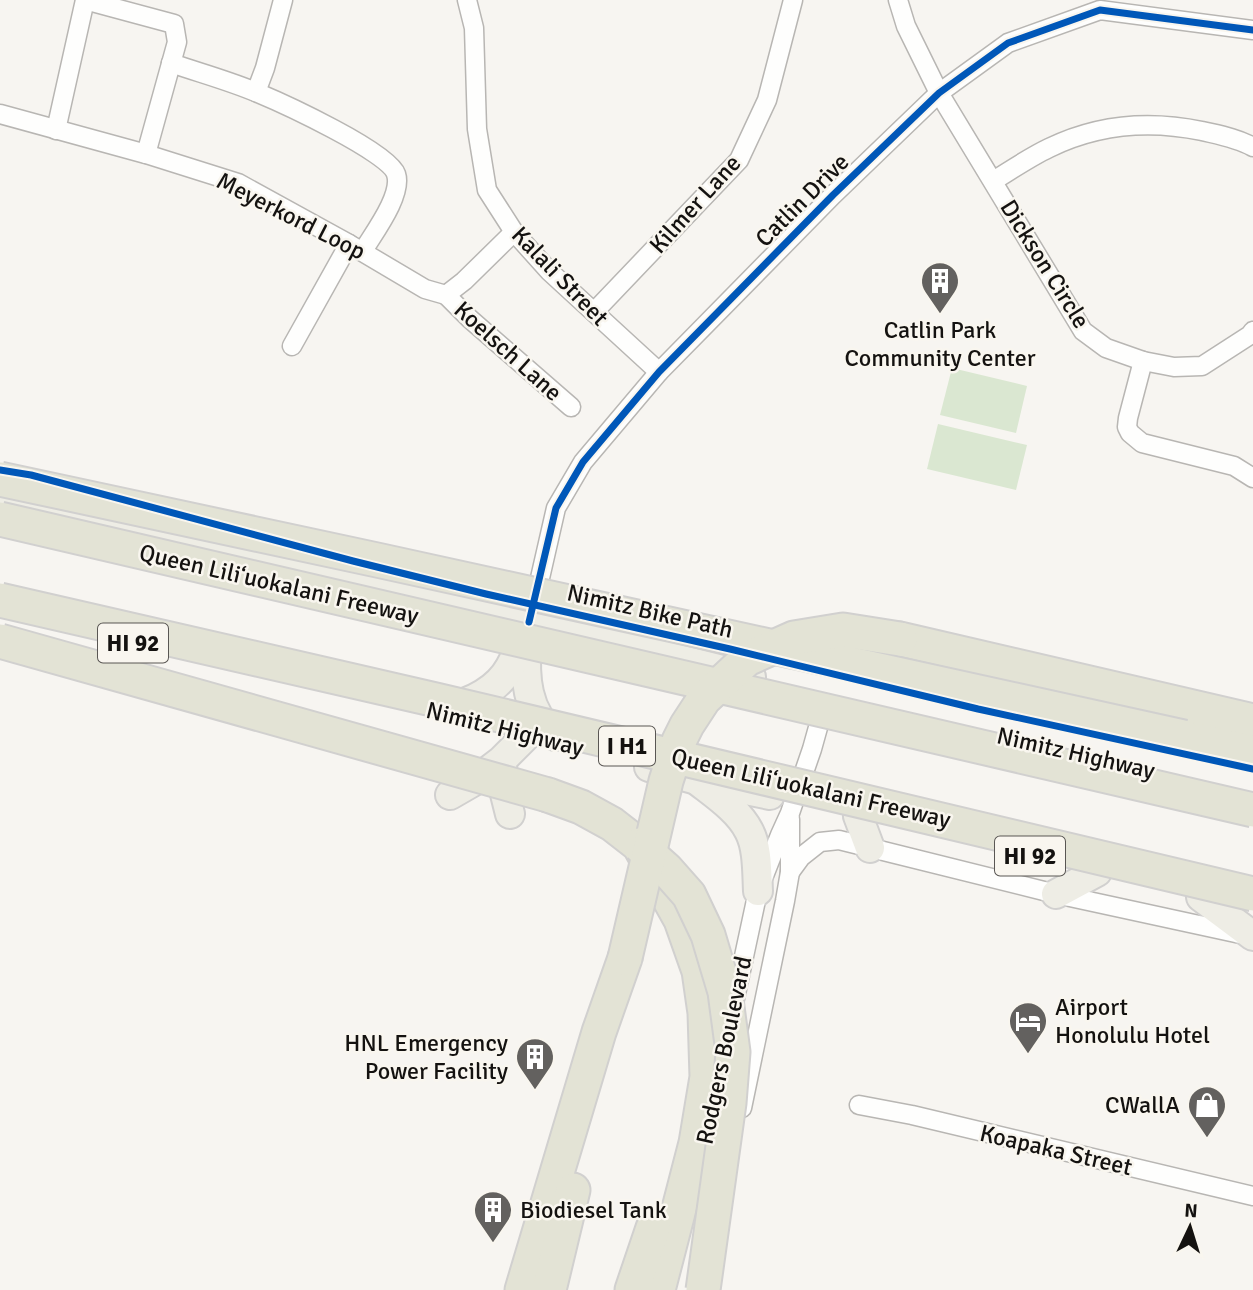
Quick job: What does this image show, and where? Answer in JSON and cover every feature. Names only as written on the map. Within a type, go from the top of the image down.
[{"type":"highway","points":[[0,479],[1253,752]]},
{"type":"highway","name":"Queen Liliʻuokalani Freeway","points":[[0,519],[1253,810]]},
{"type":"highway","name":"Queen Liliʻuokalani Freeway","points":[[0,600],[423,697],[1253,894]]},
{"type":"highway","points":[[549,1290],[613,1037],[625,958],[666,781],[679,741],[704,699],[747,659],[794,638],[843,630],[900,639],[1253,721]]},
{"type":"highway","points":[[0,641],[548,795],[581,807],[611,824],[666,869],[689,895],[708,935],[725,992],[733,1052],[729,1103],[704,1290]]},
{"type":"highway","points":[[639,845],[681,920],[699,971],[705,1013],[707,1077],[696,1143],[658,1290]]},
{"type":"highway","points":[[522,1290],[598,1032],[625,958]]},
{"type":"highway","points":[[632,1290],[707,1077]]},
{"type":"main road","name":"Nimitz Highway","points":[[0,502],[492,613],[827,695],[1253,793]]},
{"type":"main road","points":[[492,613],[521,602],[539,582]]},
{"type":"main road","name":"Nimitz Highway","points":[[0,612],[562,741],[792,807],[858,816],[1253,909]]},
{"type":"main road","points":[[428,709],[468,701],[484,694],[498,683],[510,667],[529,622]]},
{"type":"main road","points":[[529,622],[524,667],[529,695],[538,718],[562,741]]},
{"type":"main road","points":[[450,795],[502,761],[528,734]]},
{"type":"main road","points":[[502,761],[504,790],[510,814]]},
{"type":"main road","points":[[697,780],[740,817],[750,832],[755,851],[758,891]]},
{"type":"main road","points":[[858,816],[870,848]]},
{"type":"main road","points":[[1056,894],[1097,872]]},
{"type":"main road","points":[[1201,897],[1253,936]]},
{"type":"street","points":[[56,130],[85,0],[174,24],[177,41],[146,154]]},
{"type":"street","points":[[256,92],[283,0]]},
{"type":"street","name":"Kalali Street","points":[[467,0],[474,28],[478,129],[487,190],[513,232],[549,271],[659,372]]},
{"type":"street","name":"Kilmer Lane","points":[[594,312],[739,160],[768,100],[793,0]]},
{"type":"street","name":"Dickson Circle","points":[[898,0],[906,26],[939,93],[1083,331],[1106,348],[1143,361],[1174,367],[1202,366],[1253,331]]},
{"type":"street","name":"Catlin Drive","points":[[529,622],[556,508],[583,462],[659,372],[833,195],[939,93],[1008,43],[1100,10],[1253,30]]},
{"type":"street","points":[[171,63],[256,92],[321,123],[389,163],[396,174],[397,187],[391,204],[356,248],[292,346]]},
{"type":"street","name":"Meyerkord Loop","points":[[0,114],[146,154],[238,183],[425,289],[446,295]]},
{"type":"street","points":[[993,181],[1048,148],[1076,136],[1111,127],[1182,127],[1253,146]]},
{"type":"street","points":[[446,295],[464,281],[513,232]]},
{"type":"street","name":"Koelsch Lane","points":[[446,295],[571,407]]},
{"type":"street","points":[[1143,361],[1128,418],[1127,427],[1130,433],[1142,443],[1234,466],[1253,478]]},
{"type":"street","name":"Rodgers Boulevard","points":[[671,1290],[758,891],[792,807],[827,695]]},
{"type":"street","name":"Rodgers Boulevard","points":[[704,1290],[785,901],[790,872],[792,807]]},
{"type":"street","points":[[790,872],[801,857],[820,842],[839,840],[1056,894],[1253,936]]},
{"type":"street","name":"Koapaka Street","points":[[859,1105],[912,1115],[1253,1196]]},
{"type":"green space","points":[[952,368],[1027,386],[1016,433],[940,415]]},
{"type":"green space","points":[[938,424],[1027,445],[1016,490],[927,469]]},
{"type":"cycle path","points":[[529,622],[556,508],[583,462],[659,372],[833,195],[939,93],[1008,43],[1100,10],[1253,30]]},
{"type":"cycle path","name":"Nimitz Bike Path","points":[[0,470],[31,475],[486,594],[978,709],[1253,769]]},
{"type":"place","name":"Catlin Park Community Center","points":[[940,315]]},
{"type":"place","name":"Airport Honolulu Hotel","points":[[1028,1055]]},
{"type":"place","name":"HNL Emergency Power Facility","points":[[535,1091]]},
{"type":"place","name":"CWallA","points":[[1207,1139]]},
{"type":"place","name":"Biodiesel Tank","points":[[493,1244]]}]
